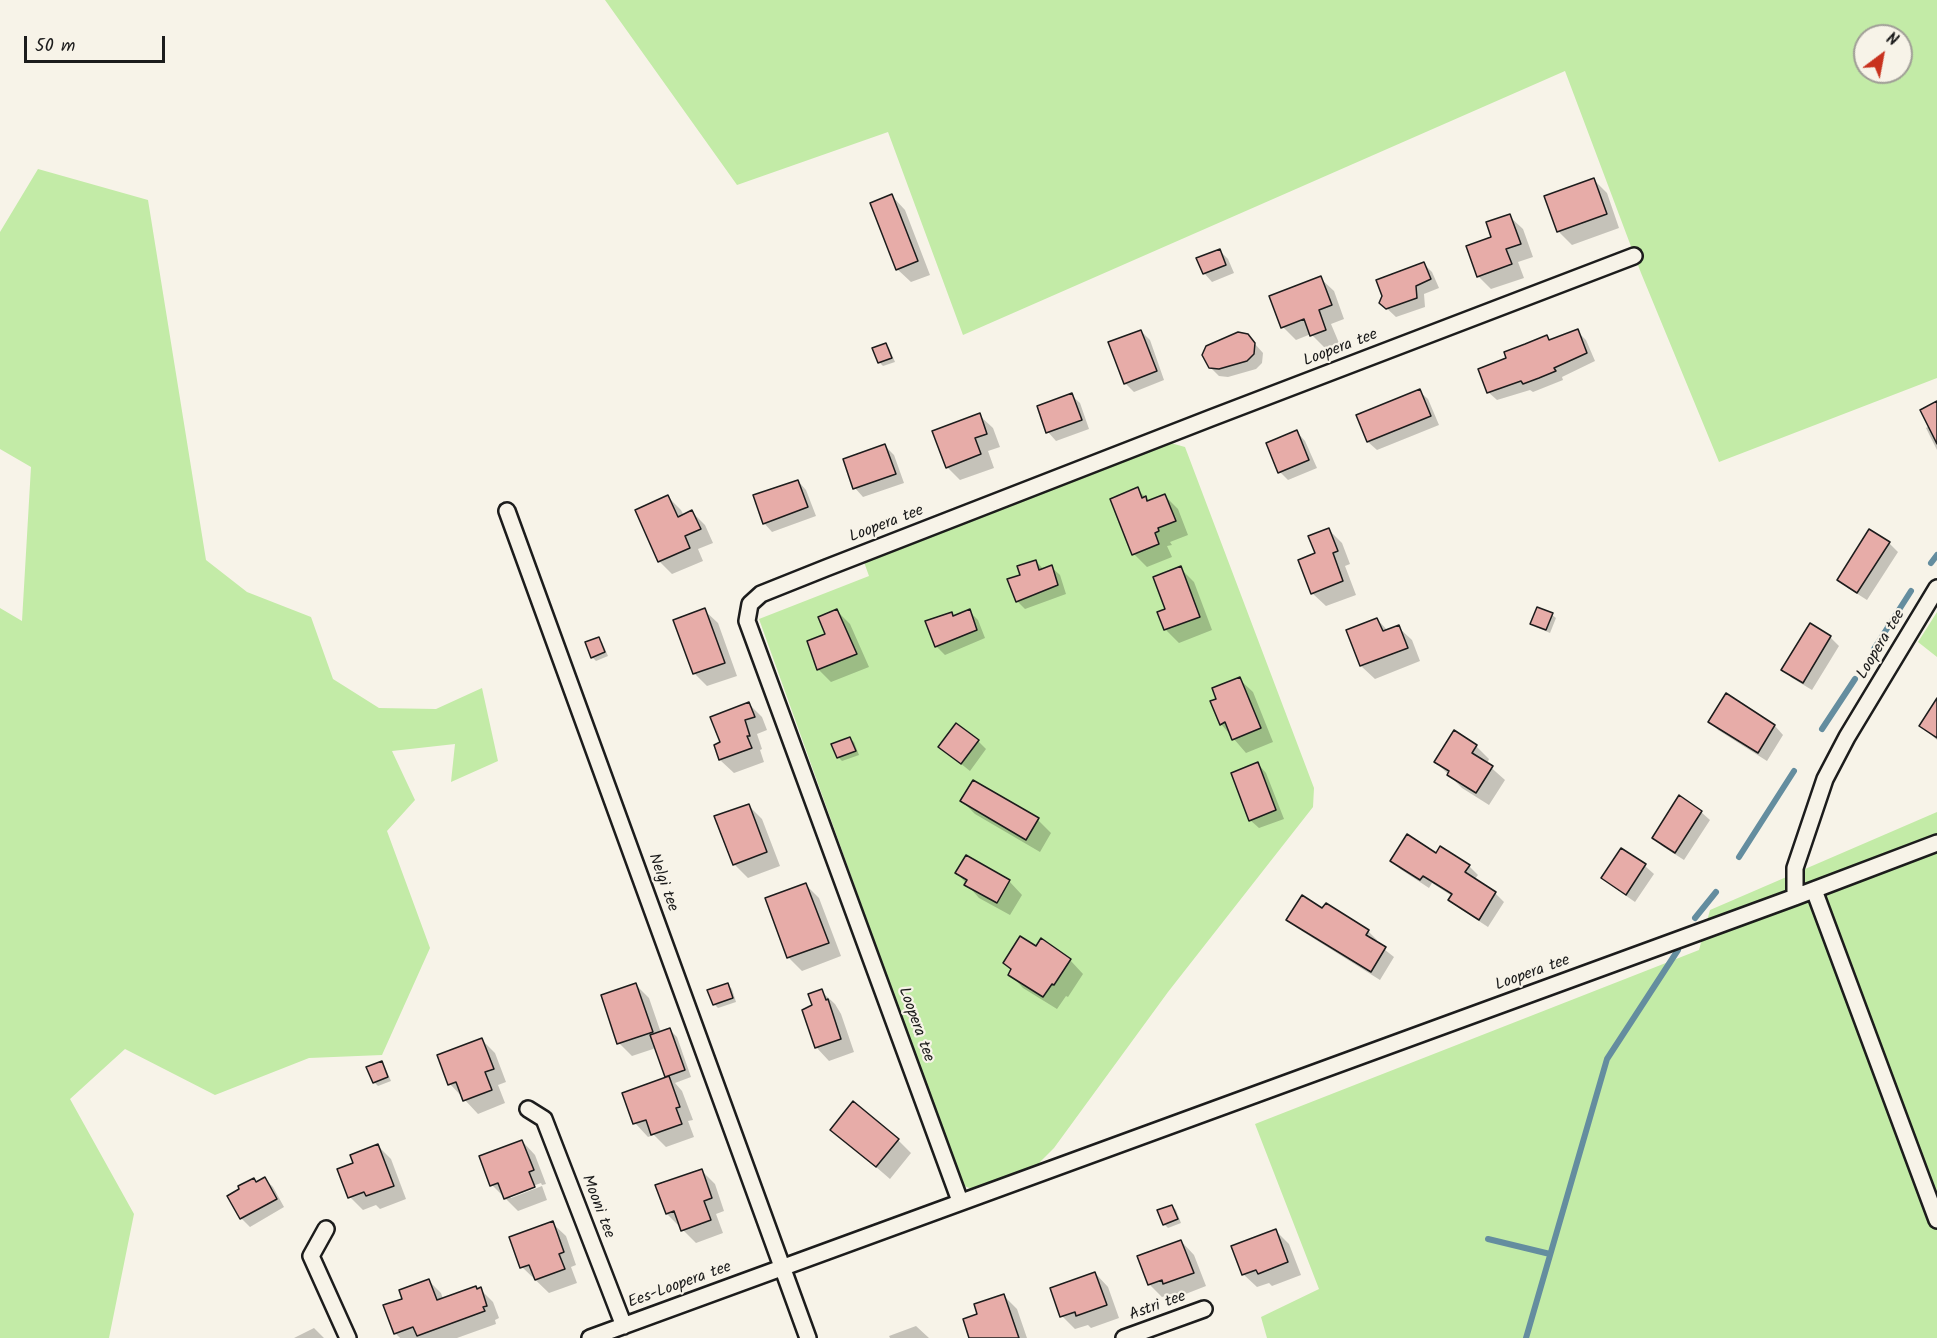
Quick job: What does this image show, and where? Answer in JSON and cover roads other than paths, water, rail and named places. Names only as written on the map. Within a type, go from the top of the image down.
[{"type":"street","name":"Loopera tee","points":[[960,1201],[747,621],[750,604],[761,594],[771,590],[1634,256]]},
{"type":"street","name":"Nelgi tee","points":[[507,511],[783,1267]]},
{"type":"street","name":"Loopera tee","points":[[783,1267],[1795,897],[1795,868],[1825,779],[1847,737],[1937,588]]},
{"type":"street","points":[[1795,897],[1937,843]]},
{"type":"street","points":[[1814,890],[1937,1220]]},
{"type":"street","name":"Mooni tee","points":[[528,1109],[544,1119],[624,1326]]},
{"type":"street","points":[[326,1229],[311,1256],[348,1338]]},
{"type":"street","name":"Ees-Loopera tee","points":[[590,1338],[783,1267]]},
{"type":"street","points":[[783,1267],[808,1338]]},
{"type":"street","name":"Astri tee","points":[[1124,1338],[1204,1309]]},
{"type":"waterway","points":[[1931,563],[1937,555]]},
{"type":"waterway","points":[[1874,649],[1911,591]]},
{"type":"waterway","points":[[1822,729],[1855,679]]},
{"type":"waterway","points":[[1739,857],[1794,771]]},
{"type":"waterway","points":[[1695,918],[1716,892]]},
{"type":"waterway","points":[[1526,1338],[1607,1059],[1678,950]]},
{"type":"waterway","points":[[1488,1239],[1550,1254]]}]
